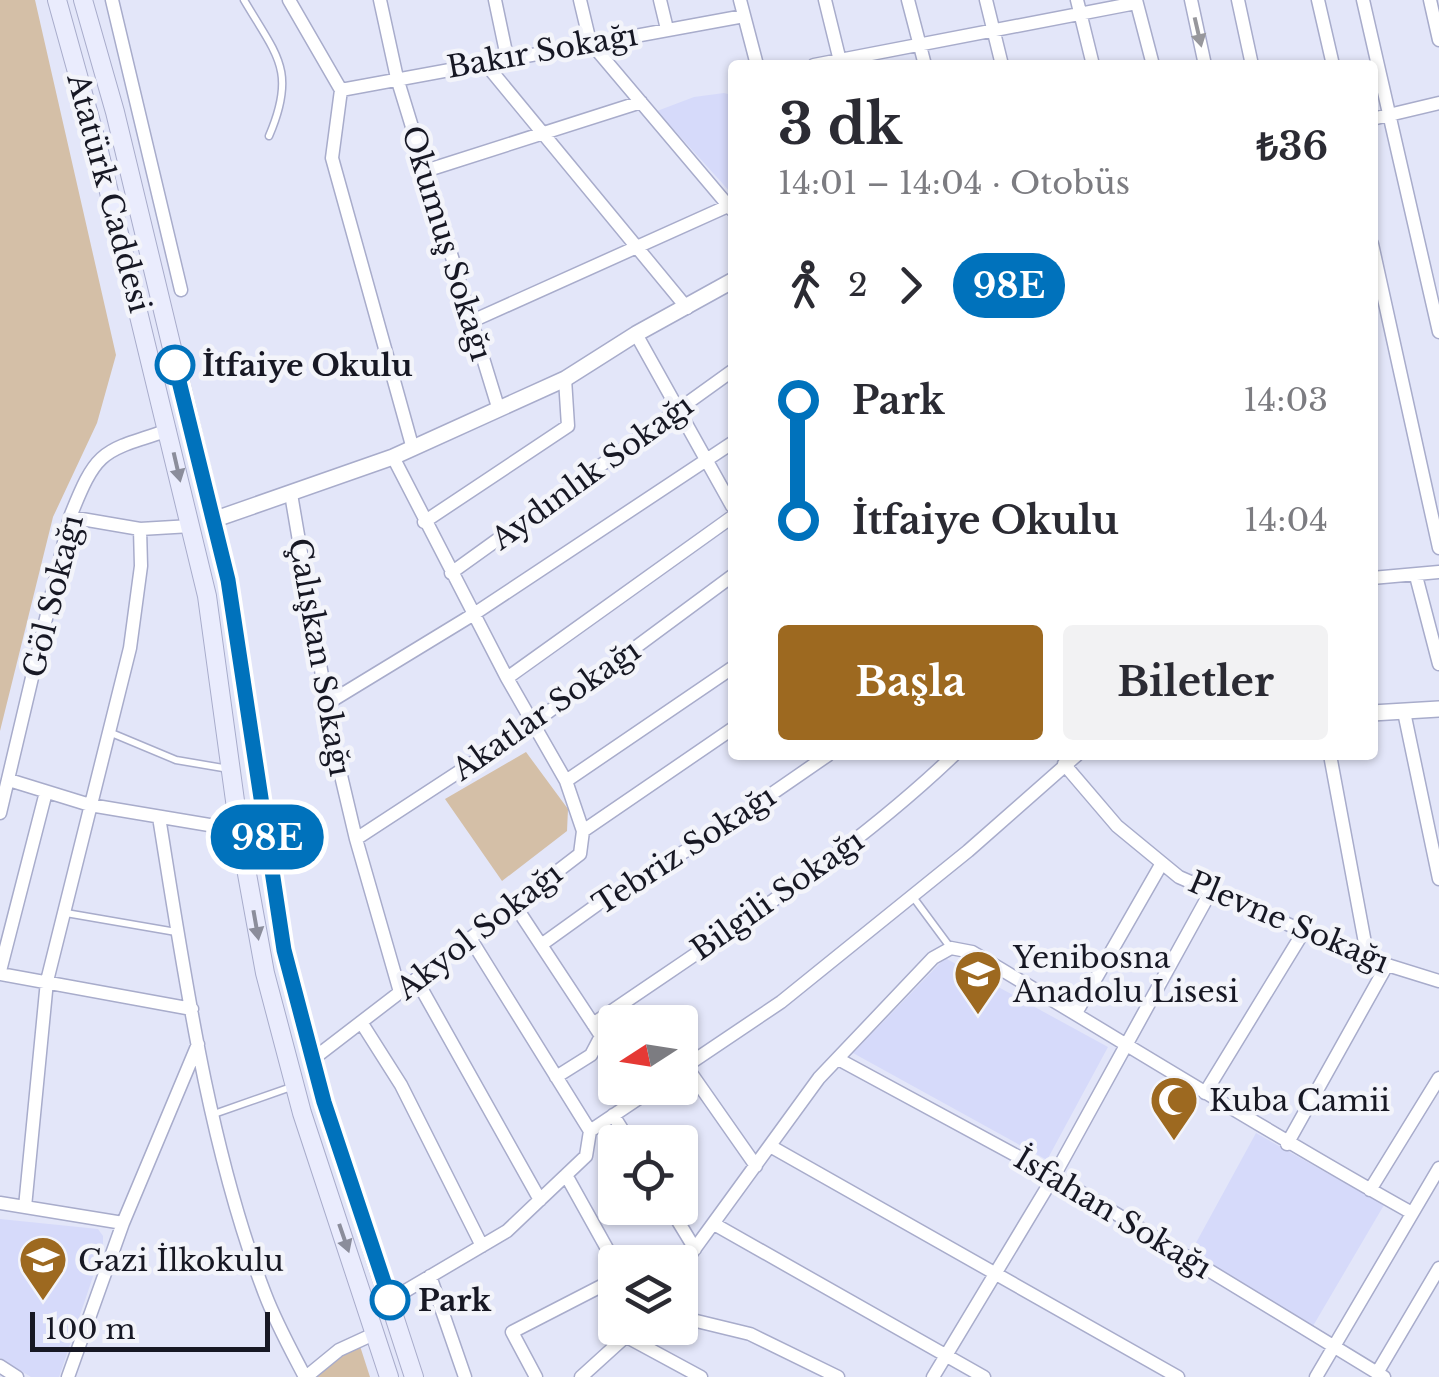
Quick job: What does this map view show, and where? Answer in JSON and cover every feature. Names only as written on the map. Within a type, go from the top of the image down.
[{"type":"main road","name":"Atatürk Caddesi","points":[[58,0],[100,150],[207,596],[239,830],[265,974],[295,1086],[388,1377]]},
{"type":"main road","points":[[83,0],[115,112],[228,580],[284,950],[313,1059],[414,1377]]},
{"type":"street","points":[[112,0],[181,290]]},
{"type":"street","points":[[290,0],[341,90],[332,158],[413,449]]},
{"type":"street","name":"Okumuş Sokağı","points":[[380,0],[397,78],[498,407]]},
{"type":"street","points":[[495,0],[508,57]]},
{"type":"street","points":[[580,0],[590,42],[728,206]]},
{"type":"street","points":[[660,0],[667,29]]},
{"type":"street","points":[[740,0],[756,60]]},
{"type":"street","points":[[825,0],[840,60]]},
{"type":"street","points":[[908,0],[924,60]]},
{"type":"street","points":[[986,0],[1001,60]]},
{"type":"street","points":[[1077,0],[1092,60]]},
{"type":"street","points":[[1191,0],[1204,60]]},
{"type":"street","points":[[1238,0],[1251,60]]},
{"type":"street","points":[[1318,0],[1332,60]]},
{"type":"street","points":[[1363,0],[1377,60]]},
{"type":"street","points":[[1430,0],[1439,40]]},
{"type":"street","points":[[848,60],[920,42],[1080,16],[1136,2],[1152,60]]},
{"type":"street","name":"Bakır Sokağı","points":[[341,90],[744,16]]},
{"type":"street","points":[[484,62],[686,308]]},
{"type":"street","points":[[1378,64],[1439,332]]},
{"type":"street","points":[[425,171],[641,102]]},
{"type":"street","points":[[1378,118],[1439,103]]},
{"type":"street","points":[[470,322],[728,209]]},
{"type":"street","points":[[1378,269],[1434,503],[1439,548]]},
{"type":"street","points":[[213,520],[413,449],[565,379],[728,283]]},
{"type":"street","points":[[636,334],[728,498]]},
{"type":"street","name":"Aydınlık Sokağı","points":[[451,573],[728,375]]},
{"type":"street","points":[[424,522],[568,426],[565,379]]},
{"type":"street","name":"Göl Sokağı","points":[[0,813],[70,517],[88,474],[110,449],[169,430]]},
{"type":"street","points":[[328,703],[474,614],[728,446]]},
{"type":"street","points":[[393,457],[507,678],[566,781],[584,831]]},
{"type":"street","name":"Çalışkan Sokağı","points":[[291,494],[334,746],[400,992]]},
{"type":"street","points":[[70,517],[140,530],[191,526]]},
{"type":"street","points":[[507,678],[728,520]]},
{"type":"street","points":[[25,1207],[47,981],[130,648],[141,566],[140,530]]},
{"type":"street","points":[[1378,578],[1439,572]]},
{"type":"street","points":[[1416,576],[1439,664]]},
{"type":"street","name":"Akatlar Sokağı","points":[[356,839],[532,724],[728,579]]},
{"type":"street","points":[[566,781],[728,671]]},
{"type":"street","points":[[1378,710],[1439,709]]},
{"type":"street","points":[[1404,712],[1439,879]]},
{"type":"street","name":"Akyol Sokağı","points":[[313,1059],[580,854],[584,831],[728,732]]},
{"type":"street","name":"Tebriz Sokağı","points":[[541,945],[605,899],[712,836],[821,760]]},
{"type":"street","name":"Bilgili Sokağı","points":[[593,1024],[811,873],[901,806],[949,760]]},
{"type":"street","points":[[698,1058],[781,1002],[968,851],[1070,760]]},
{"type":"street","points":[[1331,760],[1368,959]]},
{"type":"street","name":"Plevne Sokağı","points":[[1064,764],[1117,826],[1179,877],[1368,959],[1439,981]]},
{"type":"street","points":[[9,780],[90,806],[239,830]]},
{"type":"street","points":[[46,792],[0,972],[192,1009]]},
{"type":"street","points":[[159,818],[214,1114],[231,1187],[265,1295],[305,1377],[339,1350],[376,1333]]},
{"type":"street","points":[[1076,1014],[1162,863]]},
{"type":"street","points":[[933,1377],[1054,1176],[1210,891]]},
{"type":"street","points":[[514,904],[600,1036],[591,1055],[556,1077]]},
{"type":"street","points":[[1205,1092],[1304,932]]},
{"type":"street","points":[[390,1300],[507,1231],[586,1156],[590,1131],[470,938]]},
{"type":"street","points":[[698,1245],[819,1078],[933,958],[951,948],[972,952],[1287,1144],[1412,1214]]},
{"type":"street","points":[[1287,1144],[1387,965]]},
{"type":"street","points":[[416,979],[540,1200]]},
{"type":"street","points":[[361,1022],[401,1084],[482,1246]]},
{"type":"street","points":[[68,1377],[123,1223],[199,1043]]},
{"type":"street","name":"İsfahan Sokağı","points":[[838,1059],[1054,1176],[1380,1375]]},
{"type":"street","points":[[1370,1190],[1439,1078]]},
{"type":"street","points":[[698,1088],[756,1166]]},
{"type":"street","points":[[590,1131],[629,1105]]},
{"type":"street","points":[[613,1116],[619,1125]]},
{"type":"street","points":[[770,1146],[1178,1377]]},
{"type":"street","points":[[566,1176],[605,1245]]},
{"type":"street","points":[[1316,1377],[1437,1177]]},
{"type":"street","points":[[0,1203],[123,1223]]},
{"type":"street","points":[[714,1224],[984,1377]]},
{"type":"street","points":[[1380,1375],[1439,1268]]},
{"type":"street","points":[[430,1276],[465,1377]]},
{"type":"street","points":[[536,1377],[512,1332],[598,1288]]},
{"type":"street","points":[[698,1321],[750,1334],[838,1377]]},
{"type":"street","points":[[580,1377],[616,1345]]},
{"type":"street","points":[[651,1345],[701,1377]]},
{"type":"street","points":[[0,1366],[18,1377]]},
{"type":"lane","points":[[244,0],[282,65],[282,105],[269,136]]},
{"type":"lane","points":[[108,732],[176,760],[231,770]]},
{"type":"lane","points":[[912,896],[951,948]]},
{"type":"lane","points":[[63,913],[178,932]]},
{"type":"lane","points":[[214,1114],[295,1086]]},
{"type":"shaded area","points":[[0,0],[35,0],[116,355],[97,423],[53,517],[0,731]]},
{"type":"shaded area","points":[[728,94],[728,190],[657,111],[694,97]]},
{"type":"shaded area","points":[[526,752],[568,809],[567,831],[502,881],[445,799]]},
{"type":"shaded area","points":[[945,958],[1108,1047],[1047,1160],[853,1053]]},
{"type":"shaded area","points":[[1256,1133],[1384,1205],[1313,1326],[1191,1252]]},
{"type":"shaded area","name":"Gazi İlkokulu","points":[[0,1219],[98,1229],[103,1236],[103,1247],[59,1377],[31,1377],[0,1358]]},
{"type":"shaded area","points":[[360,1346],[370,1377],[308,1377],[316,1366]]},
{"type":"bus line","name":"98E","points":[[175,365],[228,580],[284,950],[324,1102],[390,1300]]},
{"type":"place","name":"İtfaiye Okulu","points":[[175,365]]},
{"type":"place","name":"Yenibosna Anadolu Lisesi","points":[[978,1016]]},
{"type":"place","name":"Kuba Camii","points":[[1174,1142]]},
{"type":"place","name":"Park","points":[[390,1300]]},
{"type":"place","name":"Gazi İlkokulu","points":[[43,1302]]}]
